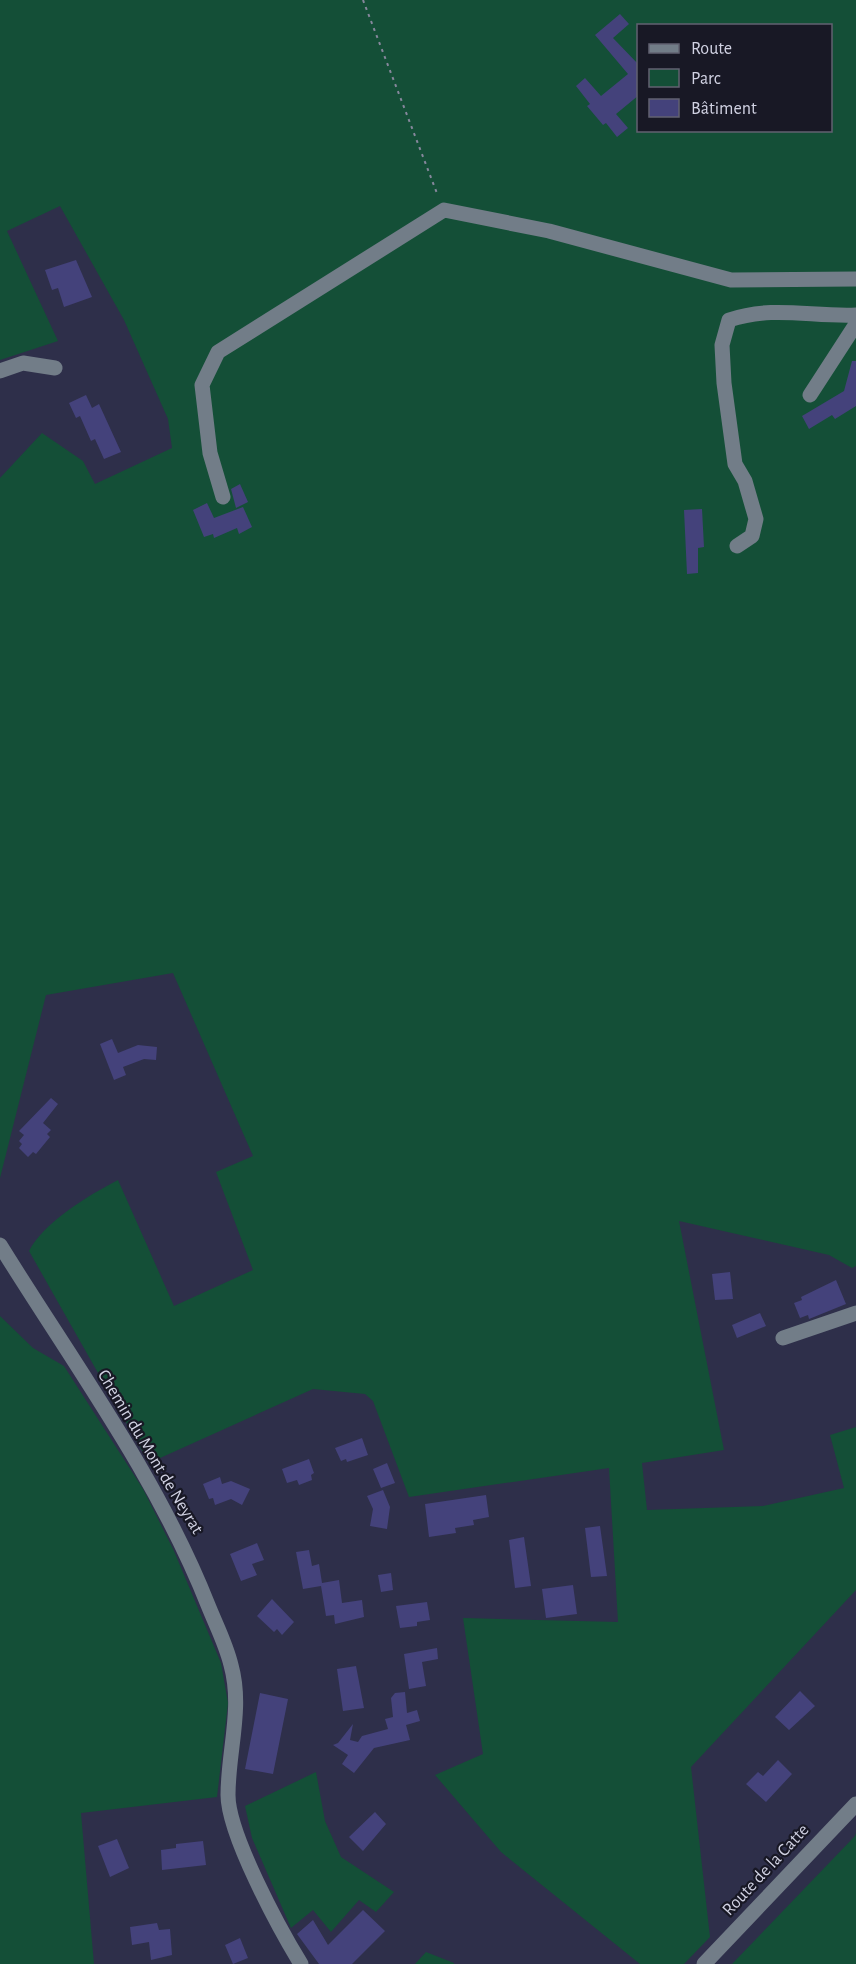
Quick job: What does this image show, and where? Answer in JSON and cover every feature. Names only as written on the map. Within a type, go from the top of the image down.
[{"type":"street","points":[[223,497],[210,453],[201,385],[218,352],[444,210],[549,231],[731,280],[856,279]]},
{"type":"street","points":[[737,546],[752,536],[756,519],[745,481],[735,464],[722,345],[729,320],[748,314],[779,310],[812,315],[856,315]]},
{"type":"street","points":[[810,395],[856,324]]},
{"type":"street","points":[[0,371],[23,363],[55,368]]},
{"type":"street","name":"Chemin du Mont de Neyrat","points":[[0,1245],[126,1444],[186,1550],[231,1664],[236,1691],[237,1711],[228,1796],[230,1821],[287,1942],[301,1964]]},
{"type":"street","points":[[783,1338],[856,1313]]},
{"type":"street","name":"Route de la Catte","points":[[704,1964],[856,1804]]},
{"type":"path","points":[[363,0],[444,210]]},
{"type":"green space","points":[[0,0],[856,0],[856,1266],[852,1268],[829,1255],[679,1221],[724,1450],[642,1463],[647,1510],[763,1506],[844,1488],[830,1435],[856,1427],[856,1590],[691,1767],[710,1937],[684,1964],[640,1964],[501,1852],[435,1775],[483,1754],[463,1618],[618,1622],[609,1468],[409,1497],[373,1401],[365,1394],[313,1389],[149,1463],[29,1251],[45,1230],[68,1210],[118,1180],[174,1306],[253,1270],[216,1172],[253,1156],[173,973],[46,995],[0,1178],[0,478],[42,433],[83,461],[95,484],[172,448],[168,419],[124,320],[60,206],[7,231],[58,341],[0,360]]},
{"type":"green space","points":[[0,1316],[33,1348],[64,1366],[143,1489],[174,1551],[221,1663],[228,1703],[217,1797],[81,1813],[94,1964],[0,1964]]},
{"type":"green space","points":[[316,1772],[325,1821],[341,1857],[394,1892],[376,1912],[359,1900],[331,1932],[313,1910],[291,1928],[252,1838],[245,1806]]},
{"type":"green space","points":[[856,1833],[856,1964],[732,1964],[855,1836]]},
{"type":"green space","points":[[426,1952],[454,1963],[454,1964],[415,1964]]},
{"type":"building","points":[[620,14],[629,24],[613,38],[637,63],[637,97],[616,114],[628,128],[617,137],[606,123],[603,125],[587,106],[590,104],[576,86],[585,78],[601,96],[628,74],[595,35]]},
{"type":"building","points":[[76,260],[92,297],[64,307],[58,288],[52,290],[45,270]]},
{"type":"building","points":[[852,361],[856,361],[856,406],[835,419],[832,415],[809,429],[802,416],[844,391]]},
{"type":"building","points":[[86,395],[92,408],[99,404],[121,452],[104,459],[95,439],[91,441],[80,416],[76,418],[69,403]]},
{"type":"building","points":[[240,484],[248,502],[236,508],[231,489]]},
{"type":"building","points":[[207,503],[214,518],[243,507],[252,527],[239,534],[237,528],[214,538],[213,534],[204,537],[193,510]]},
{"type":"building","points":[[702,509],[704,547],[698,548],[698,573],[687,574],[684,510]]},
{"type":"building","points":[[112,1039],[118,1053],[138,1045],[157,1047],[156,1060],[144,1059],[123,1067],[126,1075],[114,1080],[100,1044]]},
{"type":"building","points":[[51,1098],[58,1104],[43,1123],[51,1130],[47,1134],[50,1137],[36,1154],[33,1152],[28,1157],[19,1148],[22,1144],[19,1141],[24,1135],[19,1131]]},
{"type":"building","points":[[730,1272],[733,1299],[715,1300],[712,1274]]},
{"type":"building","points":[[836,1280],[846,1304],[809,1319],[808,1315],[800,1318],[794,1303],[802,1300],[801,1297]]},
{"type":"building","points":[[760,1313],[766,1326],[737,1338],[732,1325]]},
{"type":"building","points":[[362,1438],[368,1455],[347,1462],[346,1459],[341,1461],[335,1448]]},
{"type":"building","points":[[309,1459],[314,1473],[311,1475],[312,1480],[299,1485],[297,1480],[287,1483],[282,1469]]},
{"type":"building","points":[[387,1463],[395,1483],[381,1488],[373,1469]]},
{"type":"building","points":[[220,1477],[222,1484],[231,1481],[250,1489],[242,1505],[231,1499],[215,1505],[213,1498],[209,1499],[203,1484]]},
{"type":"building","points":[[383,1490],[390,1507],[387,1529],[370,1526],[373,1509],[367,1496]]},
{"type":"building","points":[[486,1495],[489,1517],[473,1520],[474,1525],[455,1528],[456,1533],[429,1537],[425,1504]]},
{"type":"building","points":[[600,1526],[607,1576],[591,1577],[585,1528]]},
{"type":"building","points":[[524,1537],[531,1586],[515,1588],[509,1540]]},
{"type":"building","points":[[257,1543],[264,1560],[252,1564],[257,1575],[241,1581],[230,1554]]},
{"type":"building","points":[[309,1550],[312,1566],[319,1564],[322,1583],[339,1580],[342,1603],[362,1600],[364,1617],[335,1624],[334,1615],[326,1616],[321,1586],[303,1589],[296,1552]]},
{"type":"building","points":[[391,1573],[393,1590],[381,1592],[378,1575]]},
{"type":"building","points":[[573,1585],[577,1614],[546,1618],[542,1589]]},
{"type":"building","points":[[272,1599],[294,1622],[282,1635],[277,1629],[274,1632],[257,1616]]},
{"type":"building","points":[[427,1602],[430,1620],[417,1622],[417,1626],[400,1628],[396,1606]]},
{"type":"building","points":[[437,1648],[438,1659],[422,1662],[426,1686],[409,1689],[404,1654]]},
{"type":"building","points":[[356,1666],[364,1708],[343,1711],[337,1669]]},
{"type":"building","points":[[800,1691],[815,1706],[789,1730],[775,1717]]},
{"type":"building","points":[[405,1692],[407,1713],[417,1710],[420,1721],[406,1725],[410,1740],[374,1748],[354,1773],[342,1764],[348,1755],[333,1745],[338,1743],[353,1724],[350,1740],[358,1742],[362,1736],[388,1729],[385,1719],[393,1717],[391,1698],[395,1693]]},
{"type":"building","points":[[260,1693],[288,1699],[273,1774],[245,1769]]},
{"type":"building","points":[[778,1760],[792,1774],[766,1802],[746,1784],[758,1772],[763,1776]]},
{"type":"building","points":[[375,1812],[386,1824],[363,1851],[349,1837]]},
{"type":"building","points":[[117,1839],[129,1868],[110,1877],[98,1846]]},
{"type":"building","points":[[203,1841],[206,1865],[162,1870],[161,1850],[176,1848],[176,1844]]},
{"type":"building","points":[[363,1910],[385,1931],[352,1964],[319,1964],[297,1934],[313,1920],[328,1945]]},
{"type":"building","points":[[157,1923],[159,1930],[170,1929],[172,1955],[151,1960],[149,1942],[132,1945],[130,1927]]},
{"type":"building","points":[[240,1938],[248,1958],[233,1964],[225,1945]]}]
